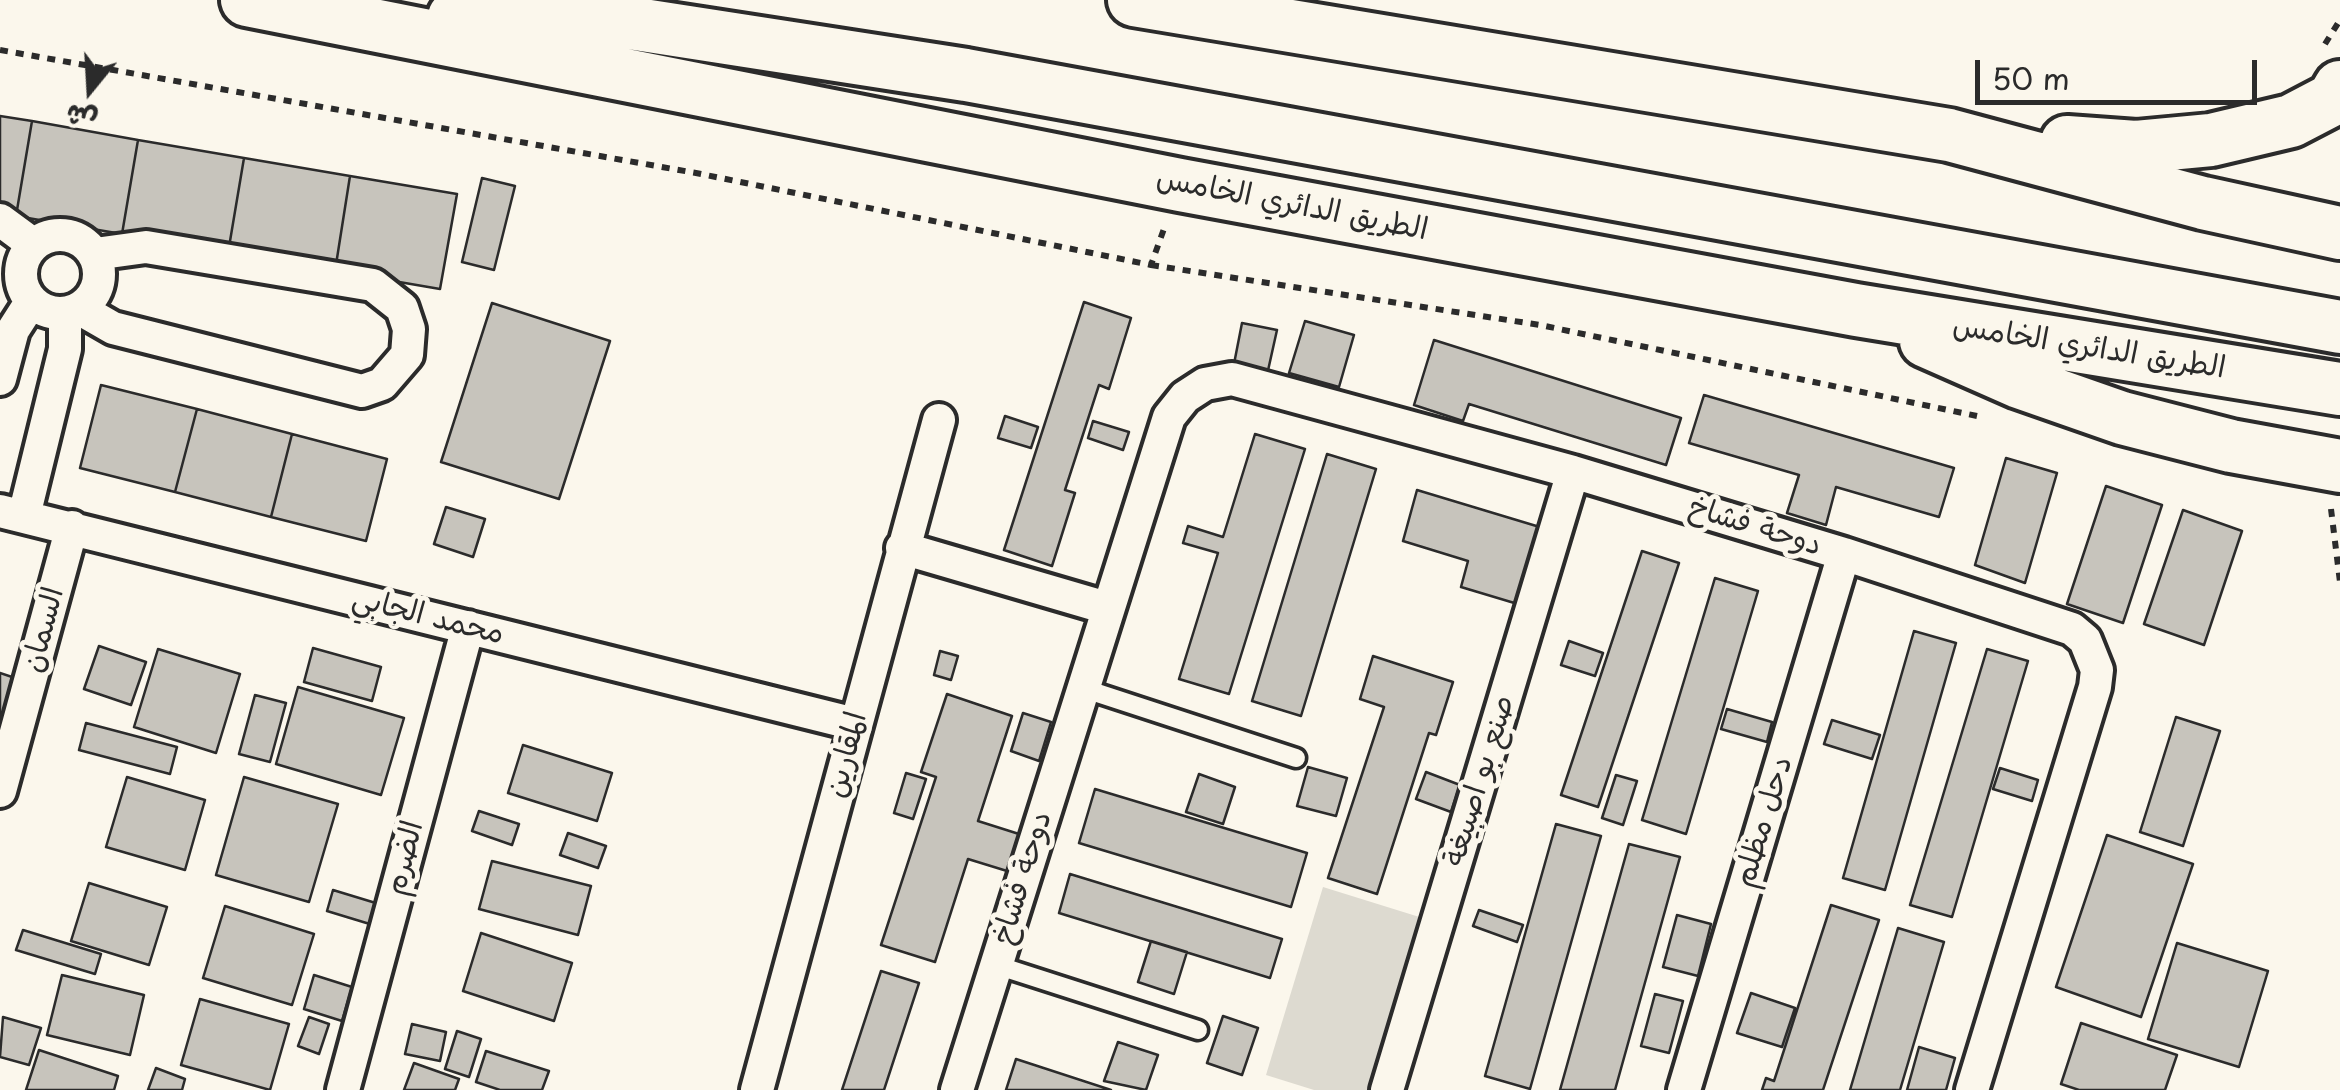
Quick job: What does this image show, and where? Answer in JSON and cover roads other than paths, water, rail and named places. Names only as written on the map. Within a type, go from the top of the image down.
[{"type":"main road","name":"الطريق الدائري الخامس","points":[[247,0],[1180,185],[1856,310],[2340,389]]},
{"type":"main road","points":[[1134,0],[1949,135],[2203,203],[2340,233]]},
{"type":"main road","points":[[333,16],[567,18],[673,27],[966,75],[2340,327]]},
{"type":"main road","points":[[1949,135],[2136,147],[2210,140],[2291,121],[2333,99],[2340,86]]},
{"type":"main road","points":[[1856,310],[2068,400],[2232,446],[2333,464]]},
{"type":"street","points":[[0,220],[34,245]]},
{"type":"street","points":[[0,379],[13,330],[22,263],[34,245],[55,234],[71,236],[95,254],[146,247],[373,284],[402,308],[409,329],[406,356],[382,384],[362,391],[113,328],[72,311],[49,312],[19,297]]},
{"type":"street","points":[[12,514],[66,349],[72,311],[98,284],[95,254]]},
{"type":"street","name":"دوحة فشاخ","points":[[957,1090],[1169,417],[1185,397],[1205,384],[1232,379],[1259,383],[1573,472],[2072,628],[2093,652],[2097,670],[1972,1090]]},
{"type":"street","name":"المقارين","points":[[757,1090],[939,420]]},
{"type":"street","name":"صنع بو اصبيغة","points":[[1387,1090],[1573,472]]},
{"type":"street","name":"محمد الجابي","points":[[12,514],[856,724]]},
{"type":"street","name":"السمان","points":[[0,792],[72,527]]},
{"type":"street","points":[[902,548],[1107,608]]},
{"type":"street","name":"دحل مظلم","points":[[1684,1090],[1844,554]]},
{"type":"street","name":"الضرم","points":[[344,1090],[468,627]]},
{"type":"lane","points":[[1082,688],[1296,758]]},
{"type":"lane","points":[[996,965],[1198,1030]]}]
